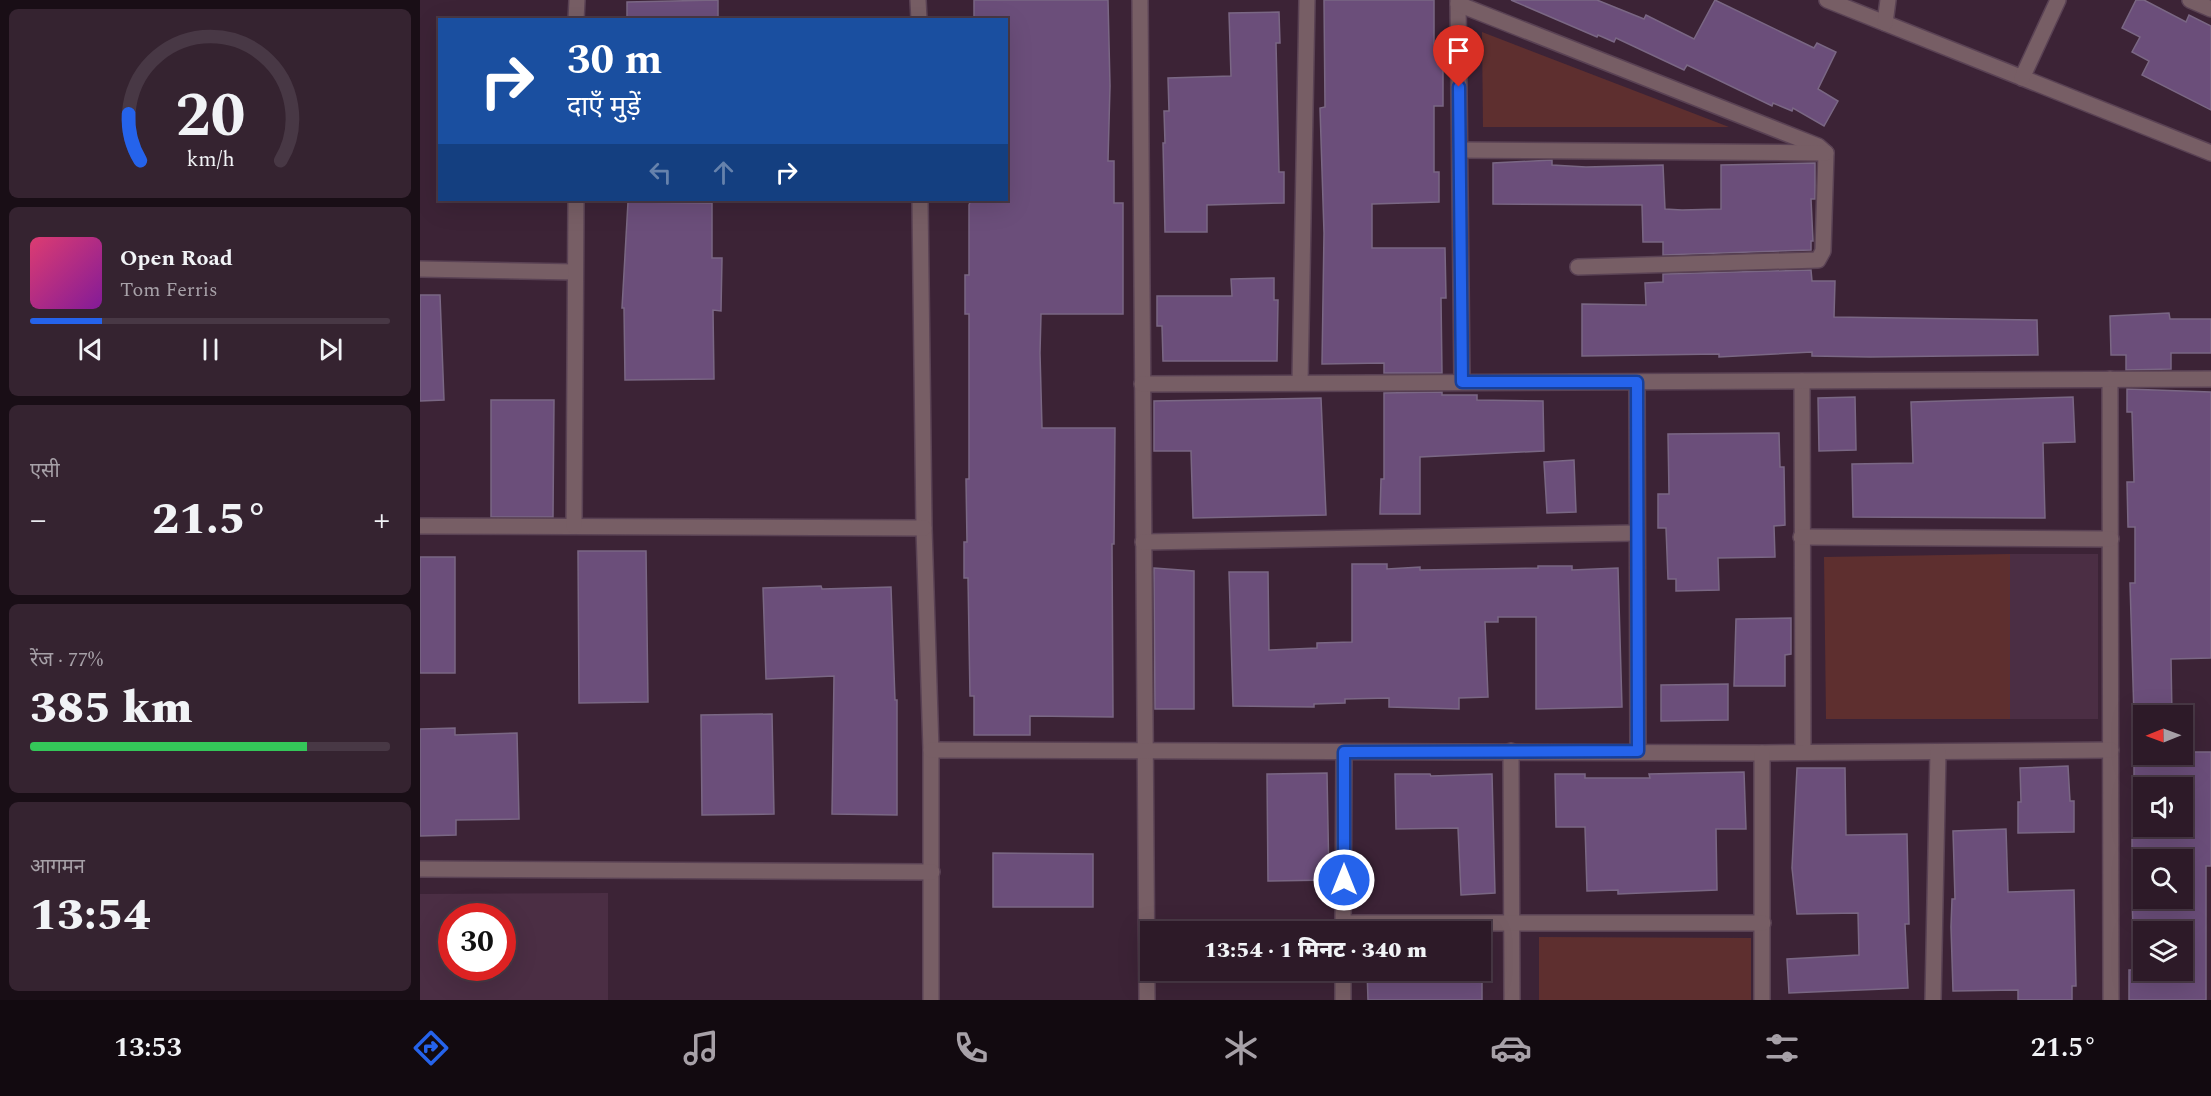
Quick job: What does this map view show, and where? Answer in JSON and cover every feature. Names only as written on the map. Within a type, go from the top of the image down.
[{"type":"street","points":[[576,0],[576,18]]},
{"type":"street","points":[[918,0],[919,18]]},
{"type":"street","points":[[1140,0],[1147,1000]]},
{"type":"street","points":[[1300,383],[1307,0]]},
{"type":"street","points":[[1827,0],[2211,153]]},
{"type":"street","points":[[1885,23],[1888,0]]},
{"type":"street","points":[[2022,78],[2058,0]]},
{"type":"street","points":[[2190,0],[2211,9]]},
{"type":"street","points":[[1462,382],[1458,2],[1818,146],[1826,153]]},
{"type":"street","points":[[1460,150],[1826,153]]},
{"type":"street","points":[[1578,267],[1818,260],[1822,250],[1826,153]]},
{"type":"street","points":[[574,526],[576,201]]},
{"type":"street","points":[[920,201],[924,528],[931,750],[931,1000]]},
{"type":"street","points":[[420,269],[576,272]]},
{"type":"street","points":[[2110,379],[2111,1000]]},
{"type":"street","points":[[1142,384],[2211,379]]},
{"type":"street","points":[[1802,381],[1803,752]]},
{"type":"street","points":[[1637,382],[1638,751]]},
{"type":"street","points":[[420,526],[924,528]]},
{"type":"street","points":[[1143,542],[1636,533]]},
{"type":"street","points":[[1801,537],[2111,539]]},
{"type":"street","points":[[931,750],[1762,753],[2111,750]]},
{"type":"street","points":[[1511,751],[1512,1000]]},
{"type":"street","points":[[1343,921],[1344,752]]},
{"type":"street","points":[[1933,1000],[1938,752]]},
{"type":"street","points":[[1762,753],[1762,1000]]},
{"type":"street","points":[[420,869],[932,872]]},
{"type":"street","points":[[1491,924],[1763,923]]},
{"type":"street","points":[[1343,981],[1343,1000]]},
{"type":"shaded area","points":[[1482,32],[1729,127],[1483,127]]},
{"type":"shaded area","points":[[2010,554],[2098,554],[2098,719],[2010,719]]},
{"type":"shaded area","points":[[2010,554],[2010,719],[1826,719],[1824,557]]},
{"type":"shaded area","points":[[608,893],[608,1000],[420,1000],[420,894]]},
{"type":"shaded area","points":[[1539,937],[1751,938],[1751,1000],[1539,1000]]},
{"type":"building","points":[[718,0],[718,18],[627,18],[627,2]]},
{"type":"building","points":[[974,0],[1108,0],[1110,86],[1108,161],[1114,161],[1114,203],[1123,203],[1123,314],[1041,314],[1040,353],[1042,428],[1115,428],[1114,544],[1112,544],[1113,717],[1030,716],[1030,735],[974,735],[974,696],[970,696],[968,578],[964,578],[964,542],[967,542],[966,479],[969,479],[969,314],[965,314],[965,275],[969,275],[969,205],[971,201],[1008,201],[1008,18],[974,18]]},
{"type":"building","points":[[1324,0],[1434,0],[1434,44],[1443,44],[1443,106],[1434,106],[1434,172],[1439,172],[1439,202],[1372,204],[1372,248],[1445,248],[1446,298],[1441,298],[1442,373],[1384,373],[1384,363],[1322,364],[1324,233],[1320,108],[1325,107]]},
{"type":"building","points":[[1511,0],[1597,0],[1644,19],[1646,15],[1694,39],[1715,0],[1814,48],[1817,43],[1836,52],[1818,89],[1838,101],[1824,126],[1793,108],[1792,111],[1773,103],[1772,106],[1687,65],[1684,70],[1616,38],[1614,42],[1598,35],[1597,37]]},
{"type":"building","points":[[2136,0],[2144,0],[2186,22],[2189,15],[2211,26],[2211,110],[2142,75],[2149,61],[2132,52],[2140,37],[2122,28]]},
{"type":"building","points":[[1279,12],[1280,43],[1276,43],[1279,172],[1284,172],[1284,203],[1207,205],[1207,232],[1165,232],[1163,143],[1165,143],[1164,111],[1169,111],[1168,78],[1231,76],[1229,13]]},
{"type":"building","points":[[1552,160],[1552,165],[1586,167],[1663,165],[1665,209],[1682,210],[1721,209],[1721,165],[1815,163],[1815,199],[1811,199],[1813,241],[1811,241],[1811,250],[1663,255],[1663,242],[1643,242],[1642,205],[1493,204],[1493,163]]},
{"type":"building","points":[[628,202],[712,203],[712,258],[722,258],[721,311],[713,310],[714,379],[625,380],[624,308],[622,308]]},
{"type":"building","points":[[1811,270],[1812,281],[1835,281],[1834,317],[2037,320],[2038,355],[1870,357],[1812,356],[1812,352],[1719,357],[1719,354],[1582,356],[1582,304],[1646,305],[1645,283],[1663,282],[1663,274]]},
{"type":"building","points":[[1274,278],[1274,300],[1278,300],[1277,361],[1163,361],[1162,326],[1157,326],[1157,296],[1232,296],[1231,279]]},
{"type":"building","points":[[420,295],[440,295],[444,400],[420,401]]},
{"type":"building","points":[[2169,313],[2170,319],[2211,319],[2211,353],[2171,353],[2171,369],[2126,370],[2126,355],[2111,355],[2110,316]]},
{"type":"building","points":[[2127,389],[2211,392],[2211,658],[2171,659],[2172,705],[2134,705],[2130,583],[2135,583],[2135,527],[2128,527],[2127,482],[2134,482],[2132,412],[2127,412]]},
{"type":"building","points":[[1442,392],[1442,395],[1477,395],[1477,400],[1543,401],[1544,451],[1420,457],[1420,514],[1380,514],[1381,479],[1384,479],[1384,393]]},
{"type":"building","points":[[1855,397],[1856,450],[1819,451],[1818,398]]},
{"type":"building","points":[[2073,397],[2075,442],[2043,443],[2045,518],[1853,517],[1852,464],[1913,463],[1911,402]]},
{"type":"building","points":[[1321,398],[1326,515],[1193,518],[1191,451],[1154,451],[1154,401]]},
{"type":"building","points":[[491,400],[554,400],[553,517],[491,517]]},
{"type":"building","points":[[1779,433],[1780,467],[1784,467],[1785,525],[1774,526],[1775,557],[1718,558],[1719,590],[1676,591],[1676,579],[1668,579],[1666,528],[1658,528],[1658,494],[1669,494],[1668,434]]},
{"type":"building","points":[[1574,460],[1576,512],[1547,513],[1544,462]]},
{"type":"building","points":[[578,551],[646,551],[648,702],[579,703]]},
{"type":"building","points":[[420,557],[455,557],[455,673],[420,673]]},
{"type":"building","points":[[1352,564],[1387,564],[1387,569],[1420,567],[1420,570],[1538,568],[1538,566],[1572,566],[1572,570],[1618,568],[1622,707],[1536,709],[1536,617],[1498,617],[1498,622],[1485,622],[1488,697],[1459,698],[1459,709],[1389,707],[1389,698],[1345,699],[1345,703],[1314,704],[1314,707],[1233,706],[1229,572],[1268,572],[1269,650],[1317,648],[1317,643],[1352,642]]},
{"type":"building","points":[[1154,568],[1194,571],[1194,709],[1155,709]]},
{"type":"building","points":[[821,586],[822,589],[891,587],[895,700],[897,700],[897,815],[832,814],[834,676],[766,679],[763,588]]},
{"type":"building","points":[[1791,618],[1791,654],[1785,655],[1785,686],[1734,686],[1736,619]]},
{"type":"building","points":[[1728,684],[1728,720],[1661,721],[1661,685]]},
{"type":"building","points":[[772,714],[774,814],[702,815],[701,715]]},
{"type":"building","points":[[455,728],[455,735],[517,733],[519,819],[456,820],[456,835],[420,836],[420,729]]},
{"type":"building","points":[[2193,752],[2211,752],[2211,866],[2206,866],[2206,1000],[2129,1000],[2129,970],[2133,970],[2133,981],[2193,981],[2193,921],[2133,921],[2133,932],[2132,898],[2133,909],[2193,909],[2193,849],[2133,849],[2132,860],[2132,836],[2133,831],[2133,837],[2193,837],[2193,777],[2134,777],[2134,765],[2193,765]]},
{"type":"building","points":[[2068,766],[2070,801],[2074,801],[2074,832],[2018,833],[2018,802],[2021,802],[2020,768]]},
{"type":"building","points":[[1797,768],[1845,768],[1846,835],[1907,834],[1909,924],[1905,924],[1908,988],[1789,993],[1787,959],[1859,955],[1858,913],[1797,914],[1792,868]]},
{"type":"building","points":[[1744,772],[1746,829],[1716,829],[1717,890],[1618,894],[1618,890],[1587,891],[1585,827],[1556,827],[1555,774],[1585,774],[1585,778],[1650,778],[1649,774]]},
{"type":"building","points":[[1327,773],[1329,880],[1268,881],[1267,774]]},
{"type":"building","points":[[1395,774],[1430,774],[1431,776],[1492,774],[1495,893],[1461,895],[1458,828],[1396,829]]},
{"type":"building","points":[[2006,829],[2008,892],[2074,890],[2076,986],[2072,986],[2072,1000],[2018,1000],[2018,990],[1953,991],[1951,927],[1952,899],[1955,899],[1953,831]]},
{"type":"building","points":[[993,853],[1093,854],[1093,907],[993,907]]},
{"type":"building","points":[[1367,981],[1482,981],[1482,1000],[1368,1000]]},
{"type":"route","points":[[1344,880],[1344,752],[1638,751],[1637,382],[1462,382],[1459,87]]}]
